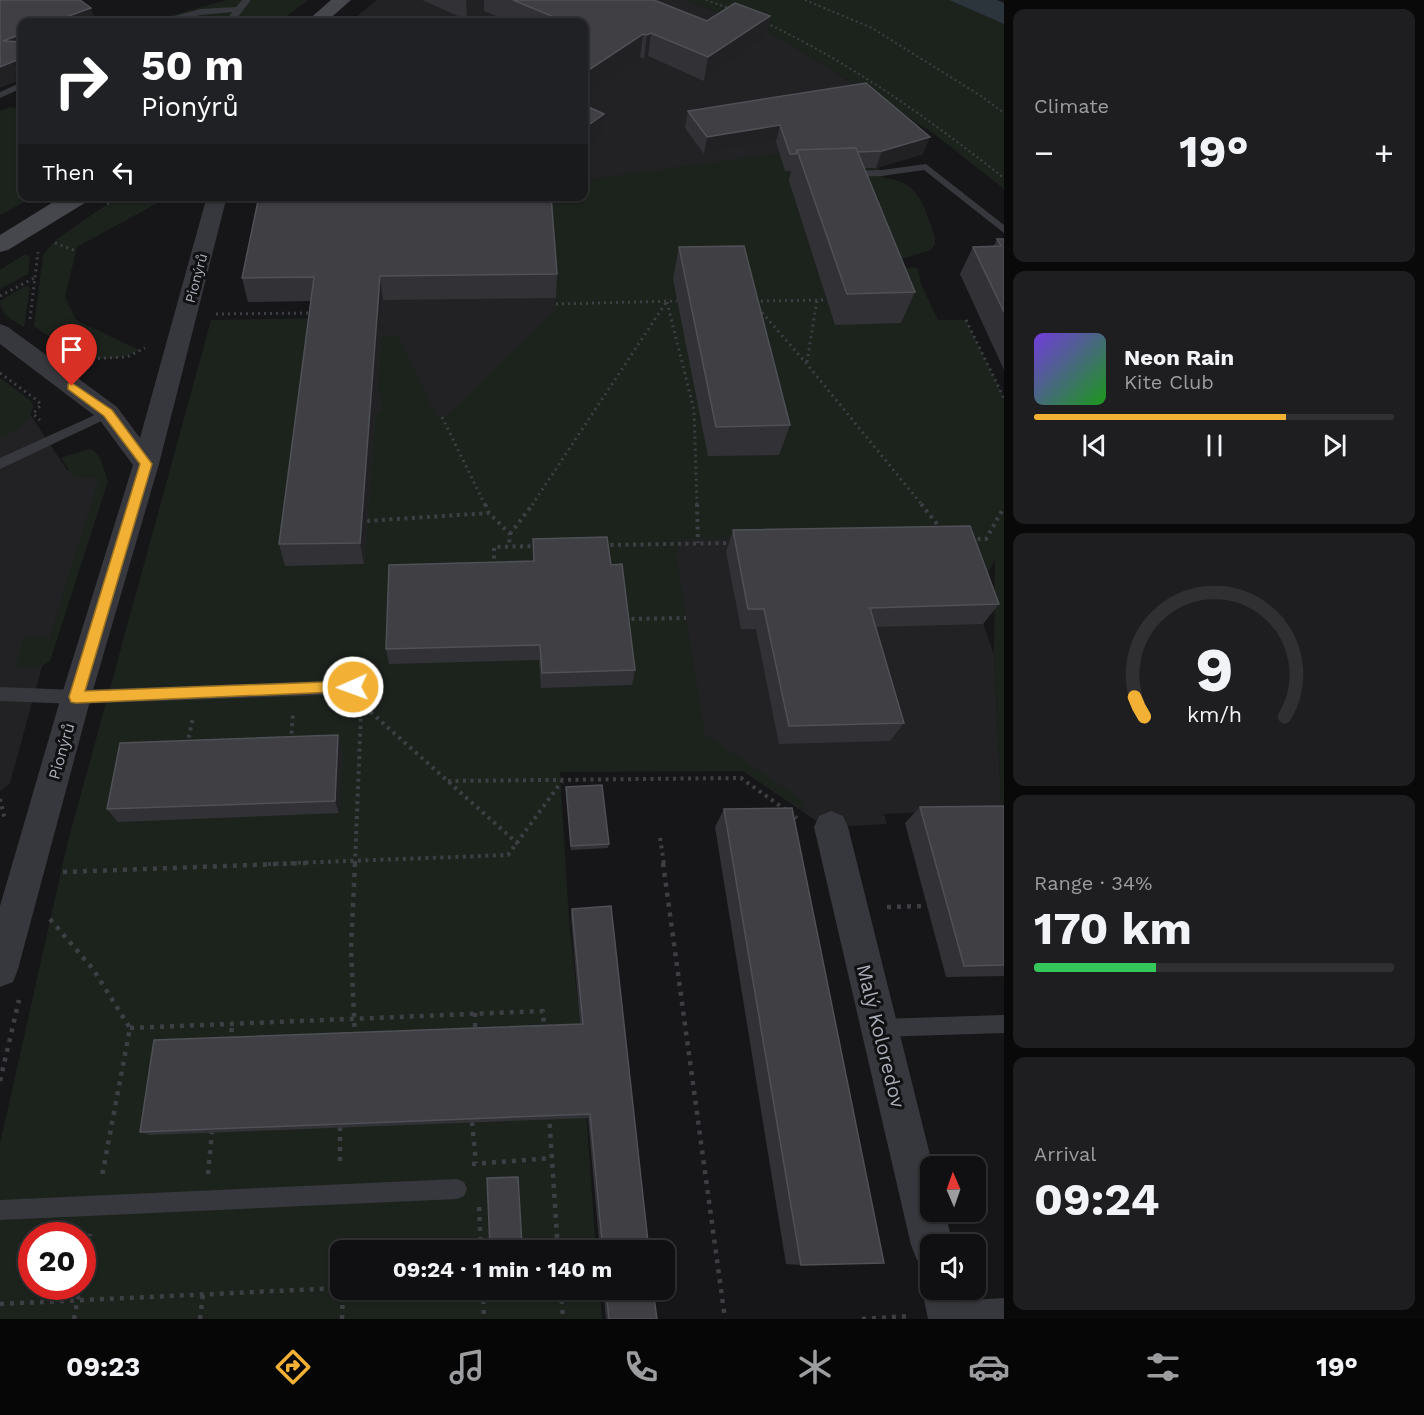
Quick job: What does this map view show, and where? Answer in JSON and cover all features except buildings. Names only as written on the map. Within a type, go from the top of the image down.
[{"type":"main road","points":[[320,18],[342,0]]},
{"type":"main road","points":[[0,245],[72,201]]},
{"type":"street","name":"Pionýrů","points":[[11,979],[76,697],[146,464],[216,201]]},
{"type":"street","points":[[0,333],[108,413],[146,464]]},
{"type":"street","name":"Malý Koloredov","points":[[817,824],[880,1028],[929,1234]]},
{"type":"lane","points":[[232,18],[247,0]]},
{"type":"lane","points":[[175,18],[201,12],[238,9]]},
{"type":"lane","points":[[0,95],[18,87]]},
{"type":"lane","points":[[832,175],[882,173],[926,167],[1004,230]]},
{"type":"lane","points":[[0,464],[108,413]]},
{"type":"lane","points":[[0,694],[76,697],[353,687]]},
{"type":"lane","points":[[880,1028],[1004,1024]]},
{"type":"lane","points":[[0,1210],[96,1208],[457,1189]]},
{"type":"lane","points":[[933,1308],[1004,1309]]},
{"type":"path","points":[[706,0],[740,12]]},
{"type":"path","points":[[805,0],[872,28],[981,96],[1004,113]]},
{"type":"path","points":[[758,20],[828,56],[918,110],[1004,178]]},
{"type":"path","points":[[99,209],[111,201]]},
{"type":"path","points":[[61,235],[51,241],[76,251]]},
{"type":"path","points":[[30,323],[37,277],[38,249]]},
{"type":"path","points":[[0,296],[37,277]]},
{"type":"path","points":[[806,363],[817,300]]},
{"type":"path","points":[[827,300],[752,301],[806,363],[943,531]]},
{"type":"path","points":[[509,546],[510,534],[530,508],[667,301]]},
{"type":"path","points":[[667,301],[694,410],[698,543]]},
{"type":"path","points":[[556,304],[677,301]]},
{"type":"path","points":[[207,314],[323,313]]},
{"type":"path","points":[[966,320],[1004,398]]},
{"type":"path","points":[[84,359],[127,357],[151,344]]},
{"type":"path","points":[[0,373],[38,401],[41,405],[33,414],[59,438]]},
{"type":"path","points":[[442,417],[489,513],[510,534]]},
{"type":"path","points":[[971,550],[967,540],[986,538],[1004,507]]},
{"type":"path","points":[[367,521],[489,513]]},
{"type":"path","points":[[600,545],[736,543]]},
{"type":"path","points":[[494,571],[494,547],[543,545]]},
{"type":"path","points":[[624,619],[686,618]]},
{"type":"path","points":[[355,1037],[352,1018],[351,948],[362,704],[518,844]]},
{"type":"path","points":[[290,751],[294,707]]},
{"type":"path","points":[[186,755],[194,709]]},
{"type":"path","points":[[448,781],[741,778],[817,824]]},
{"type":"path","points":[[62,872],[508,855],[562,781]]},
{"type":"path","points":[[660,838],[725,1319]]},
{"type":"path","points":[[48,916],[93,969],[130,1028],[93,1222]]},
{"type":"path","points":[[0,1081],[11,979]]},
{"type":"path","points":[[130,1028],[543,1011],[544,1033]]},
{"type":"path","points":[[475,1013],[475,1033]]},
{"type":"path","points":[[231,1043],[232,1023]]},
{"type":"path","points":[[548,1102],[557,1240]]},
{"type":"path","points":[[340,1127],[340,1170]]},
{"type":"path","points":[[208,1178],[212,1132]]},
{"type":"path","points":[[0,1304],[330,1289]]},
{"type":"path","points":[[200,1319],[203,1294]]},
{"type":"path","points":[[342,1300],[342,1319]]},
{"type":"path","points":[[483,1300],[484,1319]]},
{"type":"path","points":[[562,1300],[563,1319]]},
{"type":"path","points":[[74,1319],[78,1301]]},
{"type":"shaded area","points":[[227,0],[308,0],[284,18],[162,18]]},
{"type":"shaded area","points":[[377,0],[685,0],[764,30],[802,51],[919,125],[896,130],[843,172],[969,582],[994,655],[1001,799],[1004,809],[884,814],[887,824],[825,827],[743,771],[468,772],[285,566],[324,300],[248,302],[268,201],[588,201],[588,18],[355,18]]},
{"type":"shaded area","points":[[685,0],[949,0],[1004,24],[1004,189],[933,133],[802,51],[764,30]]},
{"type":"shaded area","points":[[949,0],[997,0],[1004,3],[1004,24]]},
{"type":"shaded area","points":[[9,107],[18,108],[18,201],[26,201],[0,215],[0,111]]},
{"type":"shaded area","points":[[780,153],[878,167],[884,178],[906,184],[919,197],[935,236],[935,244],[931,250],[883,265],[886,272],[914,267],[918,269],[921,284],[938,320],[966,320],[1004,398],[1004,808],[1001,799],[994,655],[995,559],[986,577],[952,533],[683,539],[676,554],[705,735],[802,800],[805,812],[743,771],[560,772],[569,920],[579,1013],[595,1240],[330,1240],[330,1300],[601,1300],[602,1319],[0,1319],[0,1144],[67,845],[211,320],[322,318],[285,565],[364,564],[375,413],[381,413],[382,394],[377,394],[381,339],[376,335],[398,335],[437,418],[446,416],[556,309],[548,201],[588,201],[588,179]],"holes":[[[845,177],[835,325],[788,178]]]},
{"type":"shaded area","points":[[112,201],[161,201],[77,247],[65,297],[76,320],[139,350],[110,359],[96,358],[70,349],[34,326],[43,255],[57,239]]},
{"type":"shaded area","points":[[25,254],[30,257],[28,274],[0,289],[0,270]]},
{"type":"shaded area","points":[[25,286],[30,287],[24,327],[5,314],[0,301]]},
{"type":"shaded area","points":[[0,378],[31,401],[33,407],[30,414],[67,470],[100,478],[50,637],[10,783],[0,791]]},
{"type":"shaded area","points":[[0,378],[31,401],[33,407],[21,427],[0,438]]},
{"type":"shaded area","points":[[89,449],[97,454],[108,481],[50,661],[42,666],[15,667],[24,637],[50,637],[99,478],[74,478],[61,458]]},
{"type":"route","points":[[72,386],[108,413],[146,464],[76,697],[353,687]]}]
